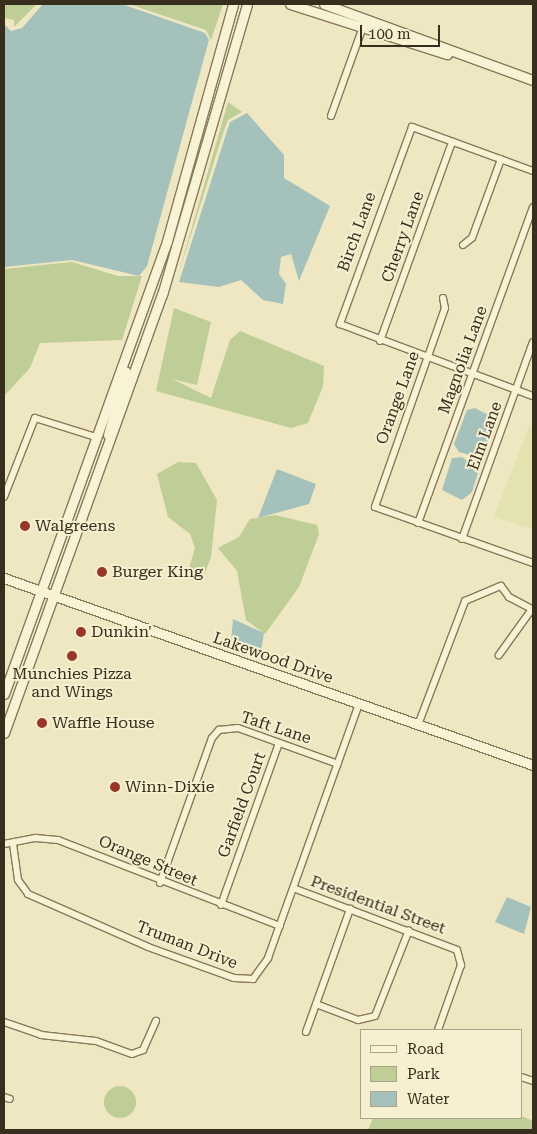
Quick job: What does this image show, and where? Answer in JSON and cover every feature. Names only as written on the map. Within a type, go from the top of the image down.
[{"type":"main road","points":[[4,694],[181,198],[233,4]]},
{"type":"main road","points":[[4,734],[193,201],[247,4]]},
{"type":"main road","points":[[290,4],[362,28],[501,68]]},
{"type":"main road","points":[[324,4],[533,80]]},
{"type":"main road","points":[[110,438],[107,428],[132,356],[130,344]]},
{"type":"main road","points":[[86,502],[99,449],[96,437]]},
{"type":"main road","name":"Lakewood Drive","points":[[4,578],[533,765]]},
{"type":"street","points":[[331,116],[366,18]]},
{"type":"street","name":"Birch Lane","points":[[380,341],[343,328],[340,318],[412,127],[452,142]]},
{"type":"street","points":[[452,142],[533,171]]},
{"type":"street","name":"Cherry Lane","points":[[380,341],[452,142]]},
{"type":"street","points":[[462,245],[472,238],[501,159]]},
{"type":"street","name":"Magnolia Lane","points":[[418,523],[472,374],[530,227],[533,207]]},
{"type":"street","name":"Orange Lane","points":[[418,523],[375,507],[445,308],[443,298]]},
{"type":"street","points":[[380,341],[533,396]]},
{"type":"street","name":"Elm Lane","points":[[462,539],[533,342]]},
{"type":"street","points":[[4,497],[35,418],[96,437]]},
{"type":"street","points":[[418,523],[533,564]]},
{"type":"street","points":[[418,725],[465,601],[501,586],[509,597],[532,609],[500,655]]},
{"type":"street","name":"Truman Drive","points":[[12,844],[18,880],[28,894],[148,947],[234,978],[253,979],[260,974],[280,926],[359,704]]},
{"type":"street","name":"Taft Lane","points":[[160,882],[212,738],[220,730],[238,728],[338,764]]},
{"type":"street","name":"Garfield Court","points":[[221,905],[279,743]]},
{"type":"street","name":"Orange Street","points":[[4,844],[12,844],[35,838],[58,840],[160,882],[280,926]]},
{"type":"street","name":"Presidential Street","points":[[293,888],[452,946],[460,957],[438,1029]]},
{"type":"street","points":[[306,1032],[350,909]]},
{"type":"street","points":[[316,1004],[358,1020],[375,1016],[409,930]]},
{"type":"street","points":[[4,1022],[41,1035],[96,1041],[132,1054],[143,1050],[156,1021]]},
{"type":"green space","points":[[4,4],[37,4],[14,27],[14,20],[4,18]]},
{"type":"green space","points":[[129,4],[223,4],[211,40],[206,30]]},
{"type":"green space","points":[[228,102],[242,112],[228,120],[224,130],[178,276]]},
{"type":"green space","points":[[72,262],[118,276],[142,276],[122,340],[40,343],[30,368],[4,396],[4,269]]},
{"type":"green space","points":[[174,308],[211,322],[197,385],[172,379],[211,398],[230,340],[240,331],[324,366],[323,386],[308,423],[291,428],[156,391]]},
{"type":"green space","points":[[530,424],[533,426],[533,529],[494,517]]},
{"type":"green space","points":[[178,462],[196,463],[217,500],[211,557],[205,573],[195,580],[187,575],[195,548],[190,534],[168,517],[157,474]]},
{"type":"green space","points":[[275,515],[317,525],[319,534],[299,587],[265,634],[246,620],[237,571],[218,548],[239,537],[250,519]]},
{"type":"green space","points":[[120,1086],[126,1087],[131,1091],[135,1096],[135,1108],[131,1113],[126,1117],[120,1118],[114,1117],[109,1113],[105,1108],[104,1102],[105,1096],[109,1091],[114,1087]]},
{"type":"green space","points":[[522,1116],[533,1121],[532,1130],[368,1130],[373,1119],[522,1119]]},
{"type":"water","points":[[43,4],[122,4],[205,33],[209,40],[147,266],[139,276],[72,260],[4,267],[4,24],[11,31],[22,28]]},
{"type":"water","points":[[247,113],[284,155],[284,178],[330,206],[299,281],[291,254],[281,257],[279,274],[286,284],[283,304],[263,300],[241,280],[219,287],[179,282],[230,122]]},
{"type":"water","points":[[475,408],[496,419],[481,458],[459,452],[454,444],[467,410]]},
{"type":"water","points":[[462,457],[479,470],[472,492],[462,500],[442,490],[452,458]]},
{"type":"water","points":[[277,469],[316,484],[309,504],[258,518]]},
{"type":"water","points":[[233,619],[264,633],[261,651],[231,643]]},
{"type":"water","points":[[507,897],[531,907],[524,934],[495,922]]},
{"type":"place","name":"Walgreens","points":[[25,526]]},
{"type":"place","name":"Burger King","points":[[102,572]]},
{"type":"place","name":"Dunkin'","points":[[81,632]]},
{"type":"place","name":"Munchies Pizza and Wings","points":[[72,656]]},
{"type":"place","name":"Waffle House","points":[[42,723]]},
{"type":"place","name":"Winn-Dixie","points":[[115,787]]}]
